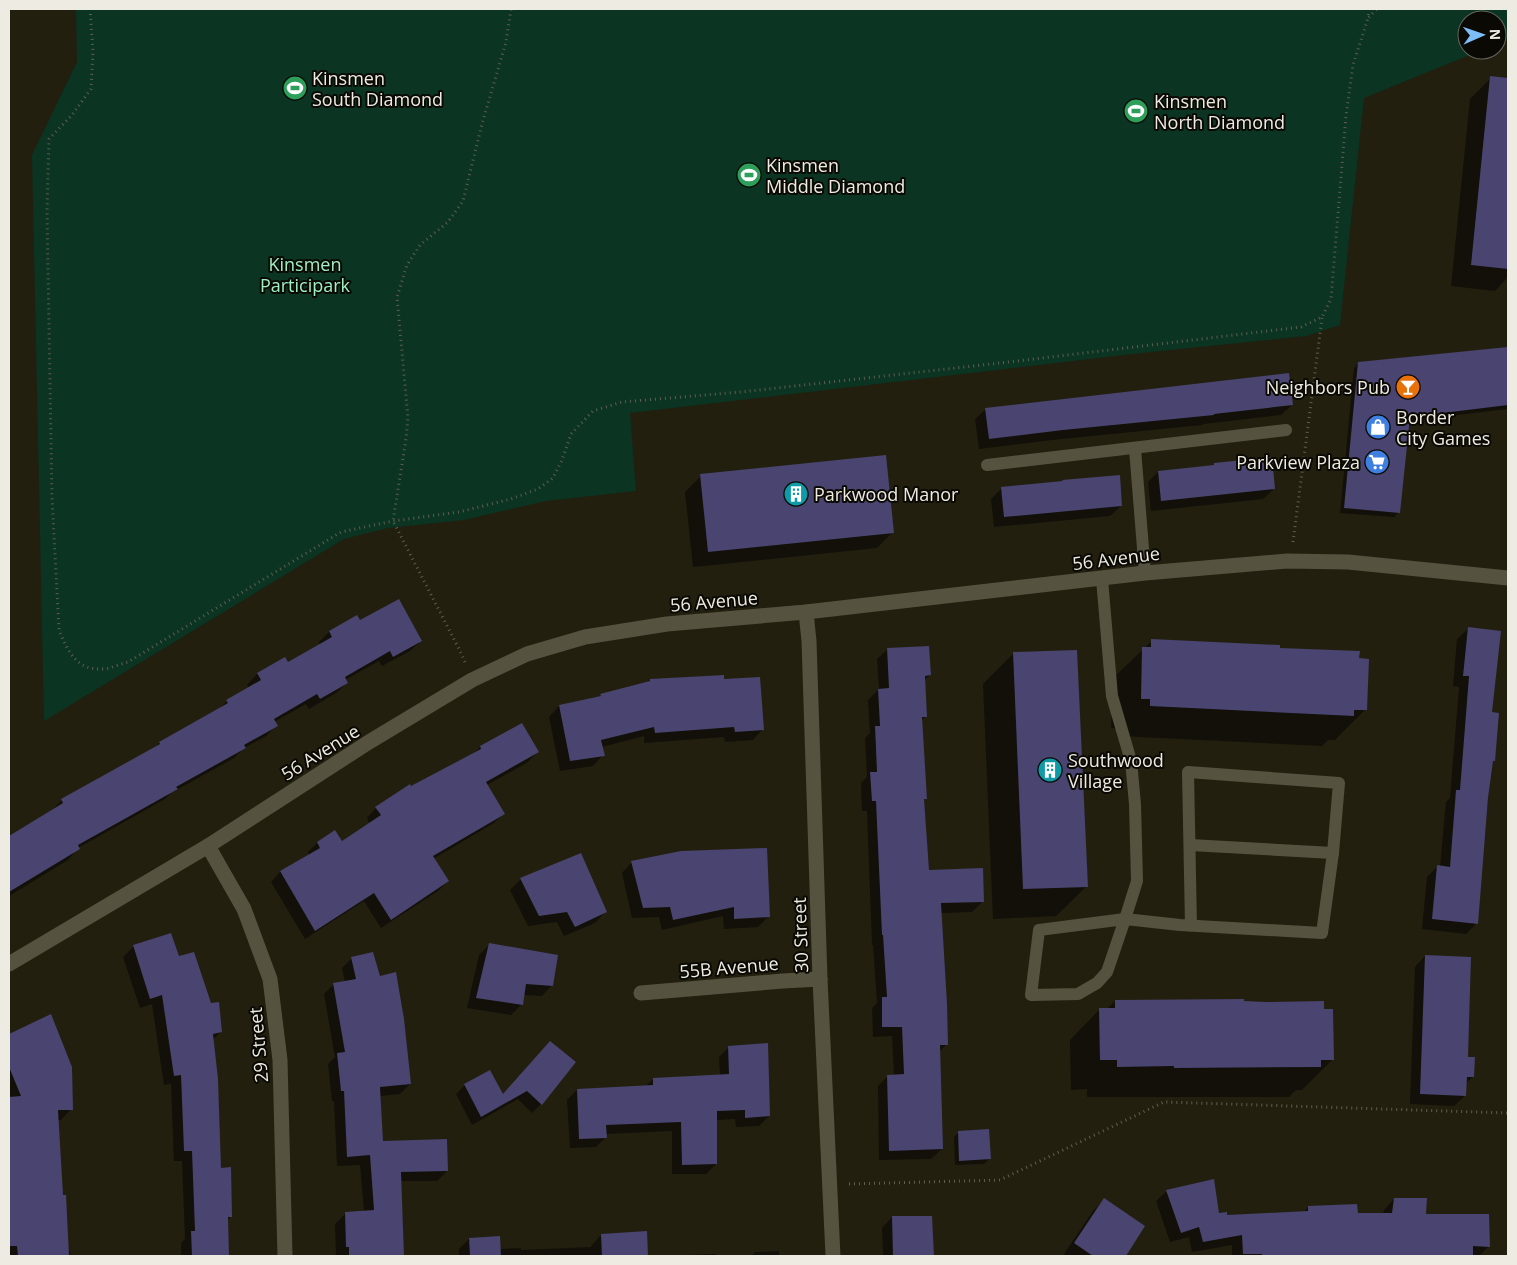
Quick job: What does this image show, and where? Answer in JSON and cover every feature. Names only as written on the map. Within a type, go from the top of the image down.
[{"type":"street","name":"56 Avenue","points":[[9,964],[208,846],[370,742],[472,680],[527,654],[585,637],[667,624],[806,612],[1145,573],[1287,561],[1348,562],[1508,578]]},
{"type":"street","name":"30 Street","points":[[806,612],[809,641],[820,979],[833,1256]]},
{"type":"street","name":"29 Street","points":[[208,846],[244,909],[270,979],[280,1060],[285,1256]]},
{"type":"street","name":"55B Avenue","points":[[641,993],[783,980],[820,979]]},
{"type":"lane","points":[[987,465],[1286,430]]},
{"type":"lane","points":[[1135,449],[1145,573]]},
{"type":"lane","points":[[1102,579],[1112,696],[1131,761],[1135,804],[1137,882],[1125,919],[1107,972],[1097,983],[1078,994],[1031,995],[1039,930],[1125,919],[1191,926],[1322,933],[1339,783],[1188,772],[1191,926]]},
{"type":"lane","points":[[1190,845],[1332,853]]},
{"type":"path","points":[[90,9],[93,52],[91,89],[72,115],[49,139],[47,212],[52,498],[59,630],[67,651],[89,668],[105,669],[128,662],[341,532],[393,521],[459,512],[511,499],[538,489],[553,478],[562,460],[571,434],[593,411],[622,402],[741,392],[1301,327],[1322,317]]},
{"type":"path","points":[[459,649],[393,521],[408,418],[397,297],[407,265],[420,245],[448,222],[463,200],[482,124],[506,42],[511,9]]},
{"type":"path","points":[[1295,525],[1322,317],[1331,299],[1346,116],[1353,65],[1368,18],[1369,9]]},
{"type":"path","points":[[1368,18],[1377,9]]},
{"type":"path","points":[[858,1183],[1000,1180],[1164,1102],[1508,1113]]},
{"type":"green space","name":"Kinsmen Participark","points":[[76,9],[1508,9],[1507,39],[1507,10],[1457,10],[1457,60],[1364,98],[1340,325],[1306,336],[1132,354],[630,413],[636,491],[546,501],[464,520],[388,528],[344,539],[44,721],[32,155],[77,62]]},
{"type":"building","points":[[1490,76],[1508,78],[1508,269],[1471,265]]},
{"type":"building","name":"Parkview Plaza","points":[[1508,347],[1508,405],[1410,417],[1400,513],[1344,508],[1358,362]]},
{"type":"building","points":[[1289,373],[1293,405],[989,439],[985,408]]},
{"type":"building","name":"Parkwood Manor","points":[[886,455],[894,533],[708,552],[700,474]]},
{"type":"building","points":[[1272,457],[1275,489],[1161,501],[1158,471]]},
{"type":"building","points":[[1120,475],[1122,506],[1004,517],[1001,487]]},
{"type":"building","points":[[399,599],[422,641],[393,657],[390,651],[345,677],[348,683],[320,699],[317,694],[274,719],[278,726],[244,745],[246,748],[176,787],[178,789],[78,845],[80,849],[9,892],[9,836],[63,803],[61,799],[160,744],[159,742],[228,703],[226,700],[261,680],[257,673],[285,657],[288,662],[332,637],[329,631],[357,615],[360,620]]},
{"type":"building","points":[[1468,627],[1501,631],[1492,712],[1499,713],[1495,761],[1493,761],[1488,798],[1478,924],[1432,919],[1437,865],[1450,867],[1456,790],[1460,790],[1469,676],[1463,676]]},
{"type":"building","name":"Southwood Village","points":[[1151,639],[1280,645],[1280,648],[1360,651],[1359,658],[1369,659],[1367,710],[1354,710],[1354,716],[1150,706],[1150,699],[1141,699],[1142,647],[1151,647]]},
{"type":"building","points":[[929,646],[931,675],[925,676],[927,717],[922,717],[927,799],[924,799],[929,870],[983,868],[984,902],[941,903],[948,1045],[940,1045],[943,1149],[889,1151],[887,1075],[904,1074],[902,1027],[882,1027],[882,997],[887,997],[882,935],[876,801],[872,801],[870,772],[877,772],[875,726],[880,726],[878,689],[889,688],[887,648]]},
{"type":"building","name":"Southwood Village","points":[[1077,650],[1088,887],[1023,889],[1013,652]]},
{"type":"building","points":[[724,675],[724,679],[760,677],[764,730],[735,732],[734,727],[655,733],[654,727],[601,740],[605,756],[570,761],[559,705],[601,696],[600,694],[650,681],[650,679]]},
{"type":"building","points":[[522,723],[539,752],[486,782],[505,814],[433,856],[449,881],[391,920],[374,893],[315,931],[280,871],[320,848],[317,842],[335,830],[342,841],[381,815],[375,807],[410,784],[411,786],[481,749],[480,746]]},
{"type":"building","points":[[767,848],[770,917],[734,919],[734,907],[673,920],[670,907],[643,908],[631,861],[681,851]]},
{"type":"building","points":[[581,853],[607,912],[575,927],[567,912],[539,916],[520,878]]},
{"type":"building","points":[[171,933],[179,956],[194,952],[211,1003],[219,1002],[222,1032],[213,1034],[218,1079],[221,1168],[231,1167],[232,1217],[228,1217],[229,1256],[192,1256],[191,1231],[195,1231],[192,1151],[184,1151],[181,1075],[174,1076],[162,995],[150,999],[133,945]]},
{"type":"building","points":[[489,943],[558,955],[553,986],[526,984],[523,1005],[476,998]]},
{"type":"building","points":[[373,952],[380,976],[396,972],[404,1019],[411,1084],[380,1087],[383,1141],[447,1139],[448,1171],[401,1172],[404,1256],[349,1256],[349,1247],[346,1247],[345,1212],[374,1210],[370,1155],[347,1157],[344,1091],[341,1091],[337,1053],[345,1052],[333,983],[356,979],[351,957]]},
{"type":"building","points":[[1425,955],[1471,957],[1468,1057],[1475,1057],[1474,1077],[1467,1077],[1466,1096],[1420,1094]]},
{"type":"building","points":[[1244,999],[1244,1001],[1265,1002],[1324,1001],[1324,1009],[1333,1009],[1334,1060],[1321,1060],[1321,1067],[1174,1068],[1174,1066],[1117,1067],[1117,1060],[1100,1060],[1099,1008],[1115,1008],[1115,1000]]},
{"type":"building","points":[[51,1014],[72,1067],[73,1110],[58,1110],[63,1195],[66,1195],[69,1256],[18,1256],[17,1246],[9,1246],[9,1097],[21,1096],[9,1067],[9,1034]]},
{"type":"building","points":[[550,1041],[576,1062],[542,1105],[527,1091],[481,1117],[464,1084],[490,1070],[503,1094]]},
{"type":"building","points":[[768,1043],[770,1116],[745,1118],[745,1110],[717,1111],[717,1164],[682,1165],[681,1122],[606,1125],[607,1138],[579,1139],[577,1089],[653,1085],[653,1078],[729,1074],[728,1046]]},
{"type":"building","points":[[989,1129],[991,1159],[959,1161],[958,1131]]},
{"type":"building","points":[[1214,1179],[1219,1213],[1227,1212],[1227,1215],[1308,1211],[1308,1206],[1357,1204],[1358,1213],[1392,1213],[1394,1198],[1427,1198],[1426,1214],[1489,1214],[1490,1247],[1473,1246],[1473,1256],[1263,1256],[1262,1254],[1243,1254],[1242,1235],[1203,1242],[1199,1227],[1181,1233],[1166,1190]]},
{"type":"building","points":[[1104,1198],[1145,1226],[1126,1256],[1093,1256],[1074,1243]]},
{"type":"building","points":[[892,1216],[932,1216],[934,1256],[893,1256]]},
{"type":"building","points":[[647,1231],[648,1256],[602,1256],[601,1234]]},
{"type":"building","points":[[500,1236],[501,1256],[470,1256],[469,1238]]},
{"type":"place","name":"Kinsmen South Diamond","points":[[295,88]]},
{"type":"place","name":"Kinsmen North Diamond","points":[[1136,111]]},
{"type":"place","name":"Kinsmen Middle Diamond","points":[[749,175]]},
{"type":"place","name":"Neighbors Pub","points":[[1408,387]]},
{"type":"place","name":"Border City Games","points":[[1378,427]]},
{"type":"place","name":"Parkview Plaza","points":[[1377,462]]},
{"type":"place","name":"Parkwood Manor","points":[[796,494]]},
{"type":"place","name":"Southwood Village","points":[[1050,770]]}]
